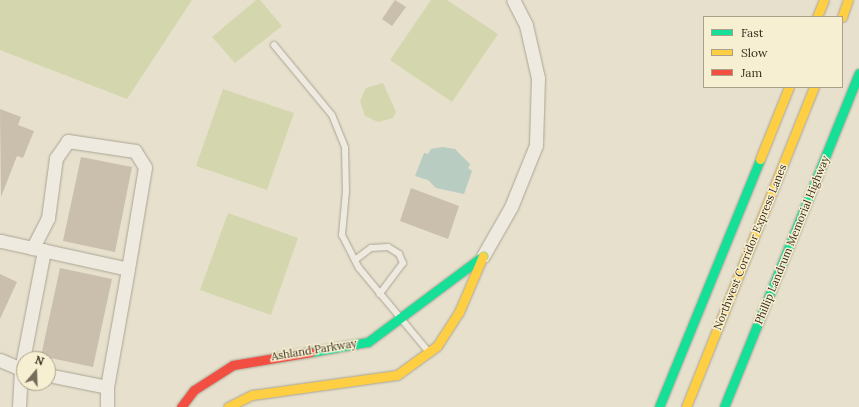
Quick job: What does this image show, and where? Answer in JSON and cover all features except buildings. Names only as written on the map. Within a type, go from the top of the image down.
[{"type":"main road","points":[[817,16],[824,0]]},
{"type":"main road","points":[[842,16],[848,0]]},
{"type":"main road","name":"Phillip Landrum Memorial Highway","points":[[724,407],[859,73]]},
{"type":"main road","points":[[659,407],[789,88]]},
{"type":"main road","name":"Northwest Corridor Express Lanes","points":[[686,407],[814,88]]},
{"type":"main road","name":"Ashland Parkway","points":[[181,407],[194,390],[233,365],[368,342],[483,256]]},
{"type":"main road","name":"Ashland Parkway","points":[[228,407],[252,395],[397,375],[437,346],[459,312],[483,256]]},
{"type":"street","name":"Ashland Parkway","points":[[483,256],[511,207],[536,145],[538,78],[526,25],[513,0]]},
{"type":"street","points":[[25,351],[38,249],[48,218],[56,158],[68,141],[135,151],[145,167],[107,386],[107,407]]},
{"type":"street","points":[[0,241],[128,268]]},
{"type":"street","points":[[0,360],[16,367]]},
{"type":"street","points":[[56,376],[107,386]]},
{"type":"street","points":[[19,407],[21,391]]},
{"type":"lane","points":[[274,45],[332,115],[342,141],[346,191],[342,235],[355,260],[380,294],[429,352]]},
{"type":"lane","points":[[355,260],[371,248],[388,247],[399,254],[403,263],[380,294]]},
{"type":"green space","points":[[0,0],[192,0],[127,99],[0,50]]},
{"type":"green space","points":[[256,0],[260,0],[282,26],[235,63],[212,37]]},
{"type":"green space","points":[[431,0],[447,0],[498,34],[452,102],[390,60]]},
{"type":"green space","points":[[383,83],[396,112],[393,118],[378,122],[365,116],[360,101],[366,88]]},
{"type":"green space","points":[[223,89],[294,113],[267,190],[196,166]]},
{"type":"green space","points":[[228,213],[298,238],[271,315],[200,290]]},
{"type":"shaded area","points":[[442,147],[455,149],[470,164],[468,168],[472,171],[464,194],[436,188],[428,180],[415,176],[424,153],[428,154],[431,149]]},
{"type":"traffic: fast","points":[[724,407],[859,73]]},
{"type":"traffic: fast","points":[[659,407],[760,159]]},
{"type":"traffic: fast","points":[[311,352],[368,342],[483,256]]},
{"type":"traffic: slow","points":[[817,16],[824,0]]},
{"type":"traffic: slow","points":[[842,16],[848,0]]},
{"type":"traffic: slow","points":[[760,159],[789,88]]},
{"type":"traffic: slow","points":[[686,407],[814,88]]},
{"type":"traffic: slow","points":[[228,407],[252,395],[397,375],[437,346],[459,312],[483,256]]},
{"type":"traffic: jam","points":[[181,407],[194,390],[233,365],[311,352]]}]
